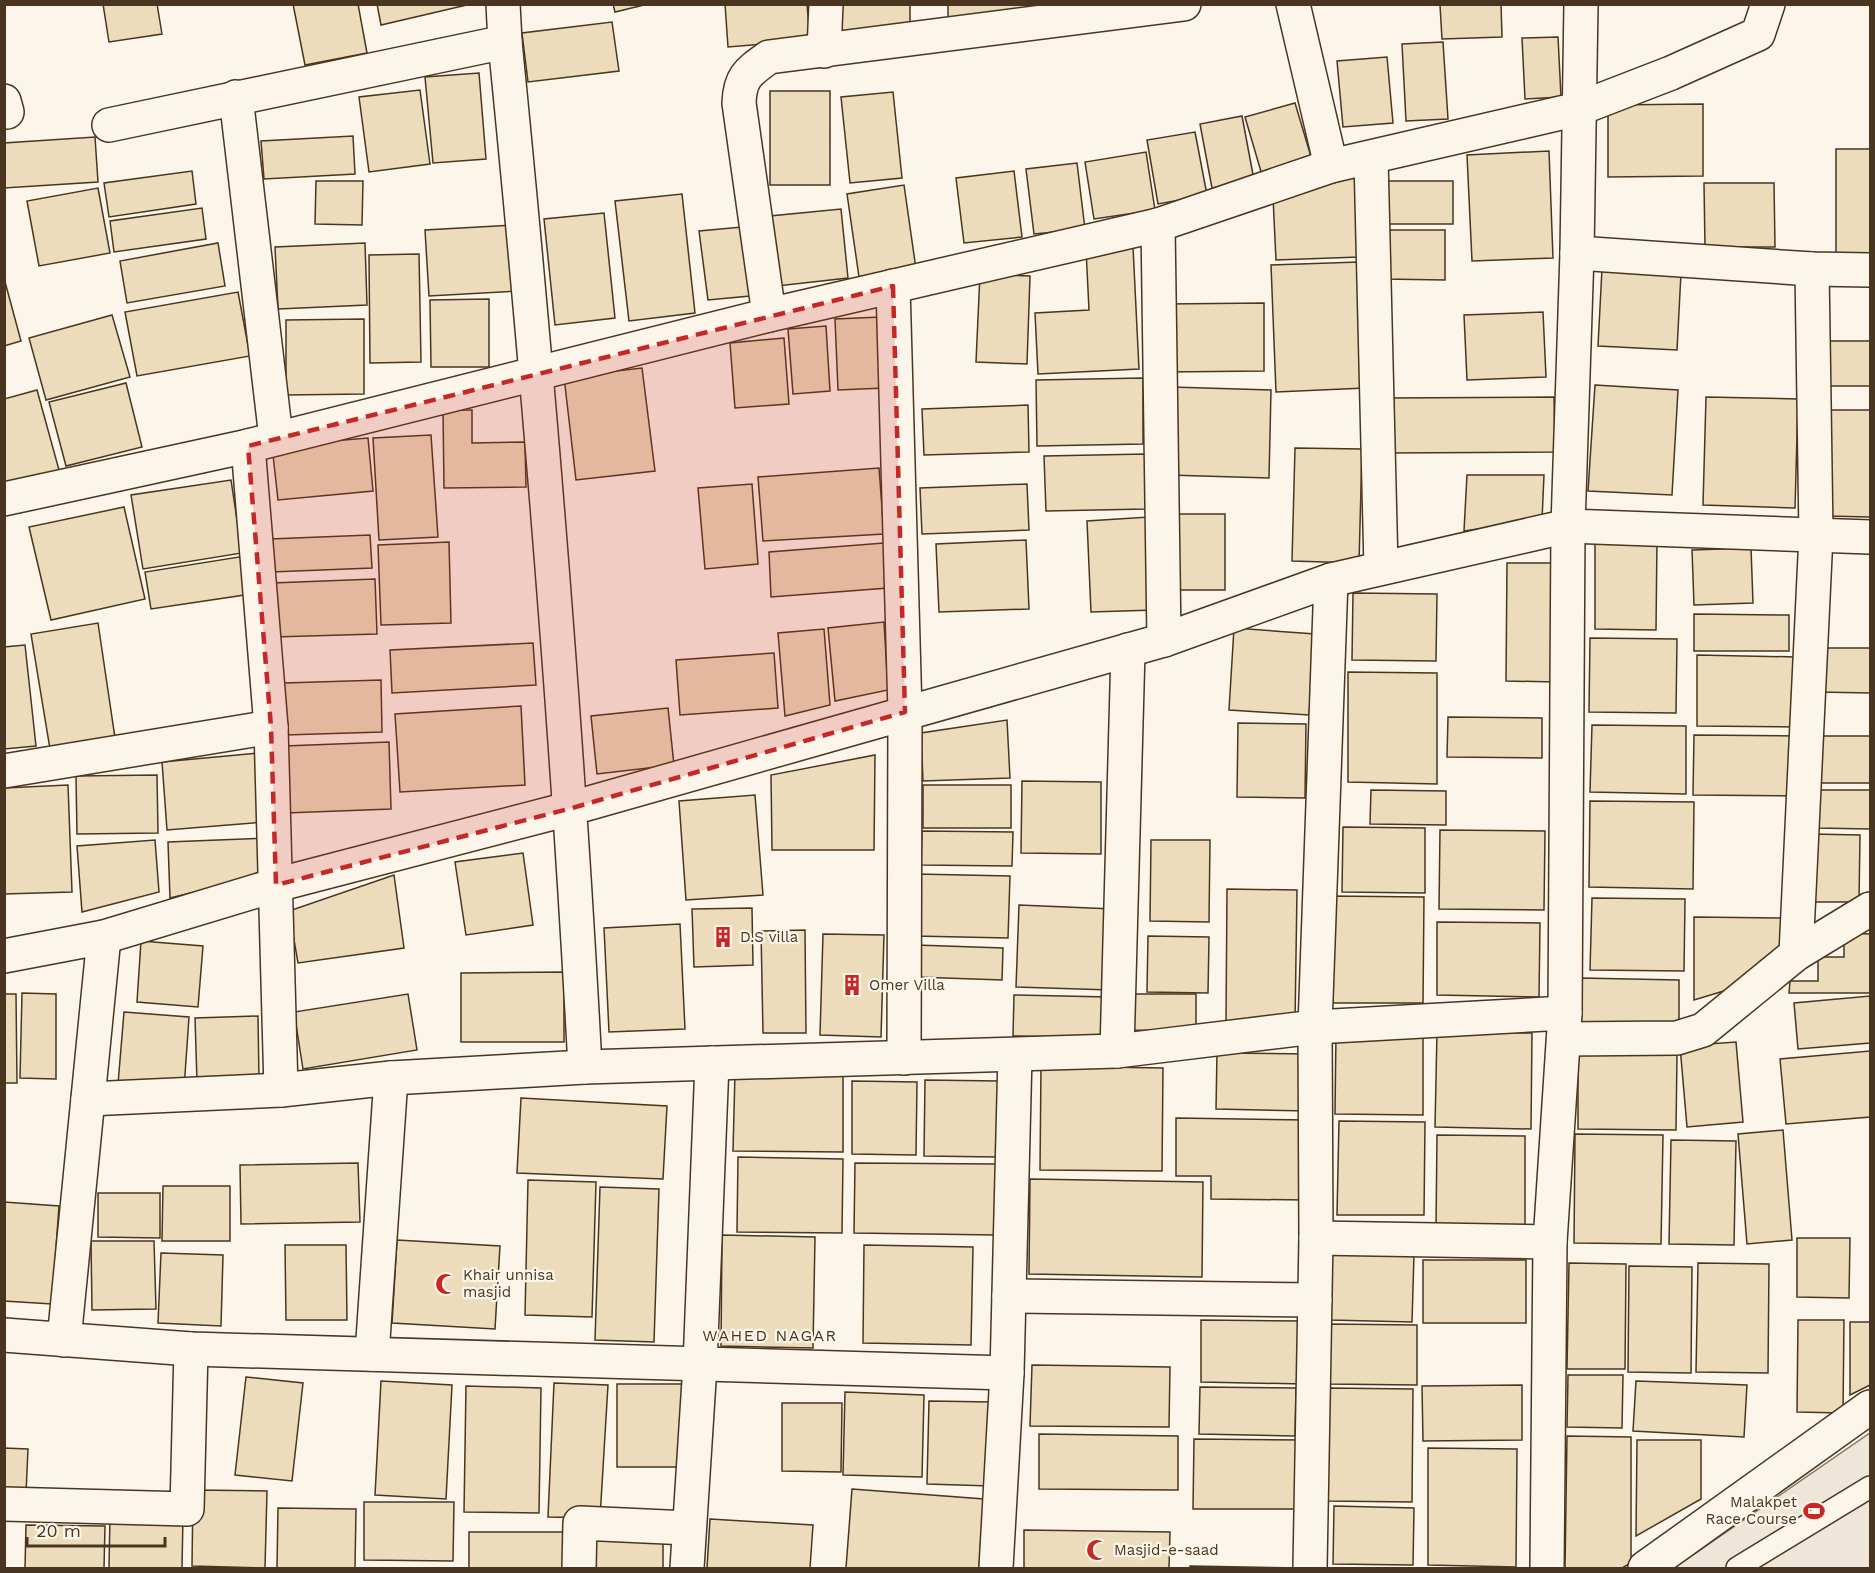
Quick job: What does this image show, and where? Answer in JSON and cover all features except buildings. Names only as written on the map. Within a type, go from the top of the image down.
[{"type":"street","points":[[503,4],[538,374],[572,807],[585,1067]]},
{"type":"street","points":[[824,51],[826,4]]},
{"type":"street","points":[[769,315],[739,103],[740,86],[749,71],[769,57],[1184,4]]},
{"type":"street","points":[[1293,4],[1331,166]]},
{"type":"street","points":[[1547,1569],[1550,1242],[1565,1026],[1568,526],[1577,253],[1581,4]]},
{"type":"street","points":[[4,499],[262,442],[769,315],[1158,225],[1331,166],[1578,109],[1671,73],[1758,34],[1768,4]]},
{"type":"street","points":[[109,125],[237,96],[506,42]]},
{"type":"street","points":[[237,96],[262,442],[281,1090]]},
{"type":"street","points":[[1371,158],[1381,568]]},
{"type":"street","points":[[1158,225],[1164,640]]},
{"type":"street","points":[[1577,253],[1812,270],[1870,270]]},
{"type":"street","points":[[1796,954],[1816,535],[1812,270]]},
{"type":"street","points":[[893,286],[905,712],[904,1058]]},
{"type":"street","points":[[4,956],[104,937],[276,885],[572,807],[1164,640],[1331,580],[1568,526],[1870,537]]},
{"type":"street","points":[[1310,1569],[1316,1238],[1315,1027],[1331,580]]},
{"type":"street","points":[[1117,1051],[1128,650]]},
{"type":"street","points":[[4,771],[271,727]]},
{"type":"street","points":[[88,1099],[281,1090],[391,1078],[585,1067],[1117,1051],[1315,1027],[1565,1026],[1677,1038],[1703,1030],[1796,954],[1870,909]]},
{"type":"street","points":[[64,1340],[104,937]]},
{"type":"street","points":[[996,1569],[1007,1373],[1015,1055]]},
{"type":"street","points":[[687,1569],[700,1365],[712,1063]]},
{"type":"street","points":[[372,1354],[391,1078]]},
{"type":"street","points":[[1316,1238],[1550,1242]]},
{"type":"street","points":[[1009,1296],[1315,1300]]},
{"type":"street","points":[[4,1335],[191,1349],[1007,1373]]},
{"type":"street","points":[[4,1504],[186,1509],[191,1349]]},
{"type":"street","points":[[1645,1569],[1870,1407]]},
{"type":"street","points":[[579,1569],[580,1523],[688,1528]]},
{"type":"lane","points":[[1737,1569],[1870,1487]]},
{"type":"highlighted area","points":[[893,286],[905,712],[572,808],[276,885],[271,727],[248,446]]},
{"type":"shaded area","name":"Malakpet Race Course","points":[[1870,1433],[1870,1568],[1674,1568]]},
{"type":"place","name":"D.S villa","points":[[723,937]]},
{"type":"place","name":"Omer Villa","points":[[852,985]]},
{"type":"place","name":"Khair unnisa masjid","points":[[446,1284]]},
{"type":"place","name":"Malakpet Race Course","points":[[1814,1511]]},
{"type":"place","name":"Masjid-e-saad","points":[[1097,1550]]},
{"type":"district","name":"WAHED NAGAR","points":[[770,1335]]}]
